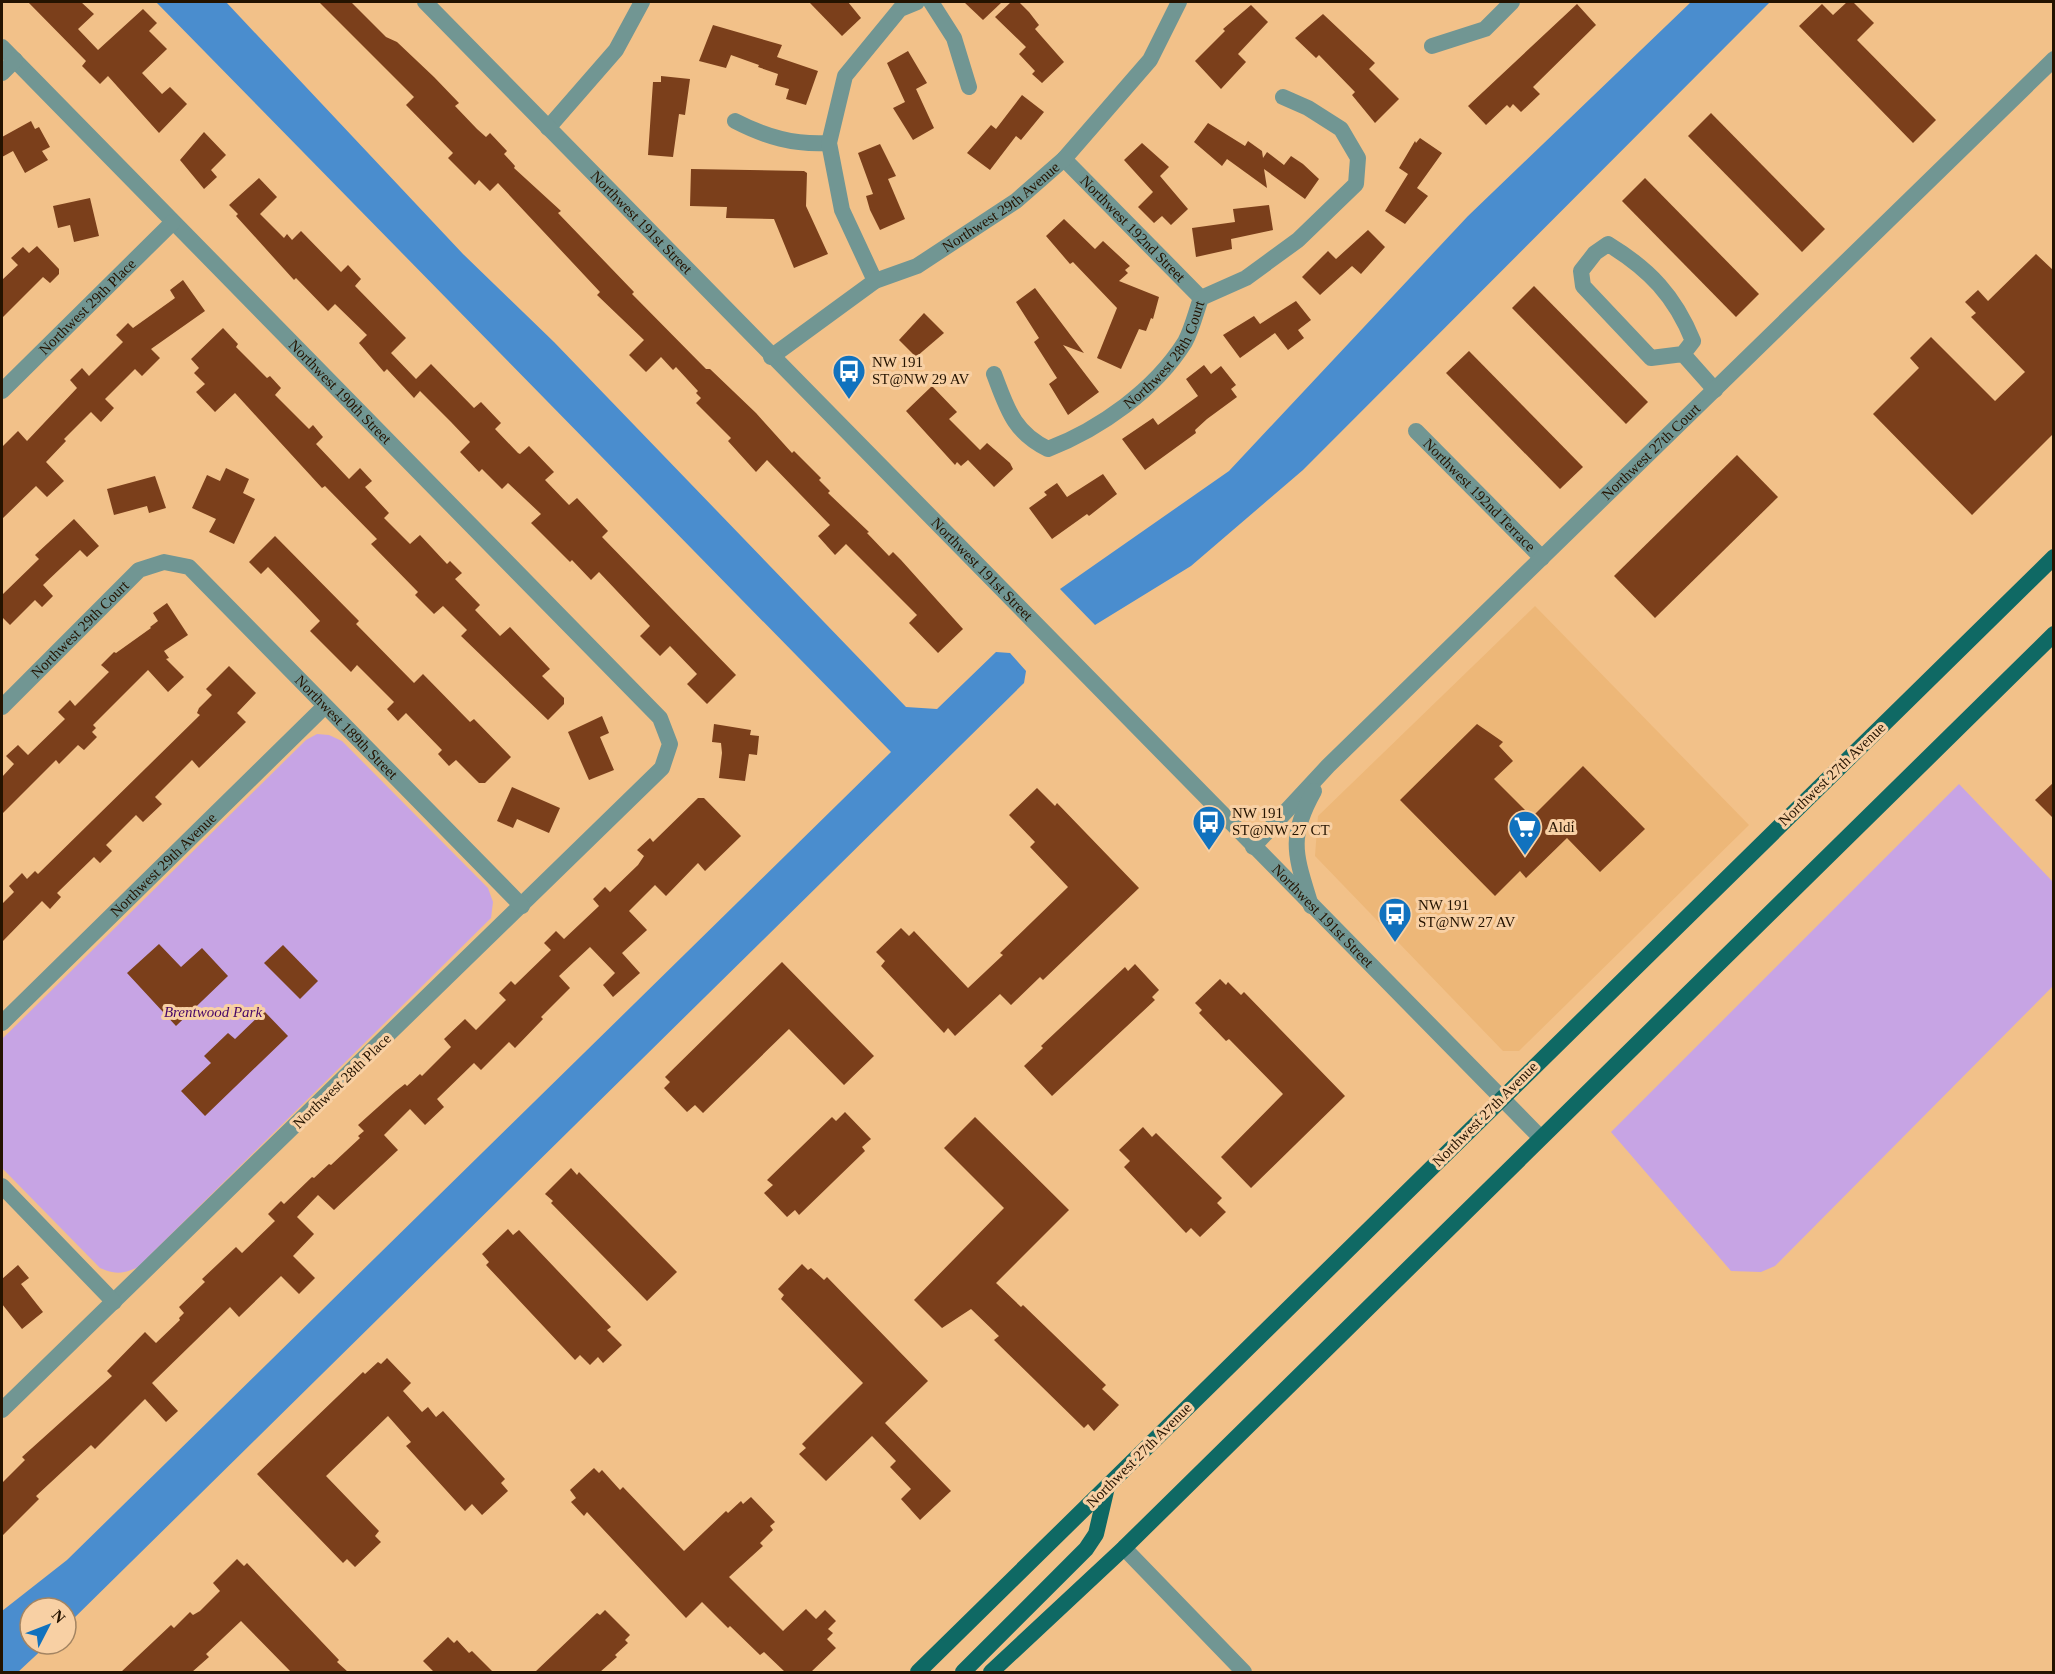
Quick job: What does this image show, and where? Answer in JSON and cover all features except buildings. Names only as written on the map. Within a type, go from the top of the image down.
[{"type":"main road","name":"Northwest 27th Avenue","points":[[918,1672],[2054,557]]},
{"type":"main road","points":[[991,1672],[1124,1548],[2054,634]]},
{"type":"main road","points":[[963,1672],[1086,1549],[1096,1534],[1107,1487]]},
{"type":"street","name":"Northwest 191st Street","points":[[424,2],[771,357],[1033,619],[1312,908],[1540,1137]]},
{"type":"street","points":[[548,128],[616,50],[642,2]]},
{"type":"street","points":[[874,281],[842,210],[829,143],[845,76],[893,5],[917,2]]},
{"type":"street","points":[[931,2],[954,38],[969,87]]},
{"type":"street","name":"Northwest 29th Avenue","points":[[771,357],[874,281],[917,266],[1016,201],[1064,159],[1150,60],[1179,2]]},
{"type":"street","points":[[1432,46],[1485,28],[1512,2]]},
{"type":"street","name":"Northwest 190th Street","points":[[2,47],[660,718],[670,744]]},
{"type":"street","name":"Northwest 27th Court","points":[[1253,847],[1328,766],[2054,59]]},
{"type":"street","points":[[2,73],[15,60]]},
{"type":"street","name":"Northwest 28th Court","points":[[994,374],[1011,418],[1032,441],[1048,449],[1078,437],[1111,415],[1156,378],[1185,341],[1201,298],[1246,278],[1299,240],[1356,184],[1358,158],[1341,129],[1308,108],[1283,97]]},
{"type":"street","points":[[735,122],[764,136],[806,144],[829,143]]},
{"type":"street","name":"Northwest 192nd Street","points":[[1064,159],[1201,298]]},
{"type":"street","name":"Northwest 29th Place","points":[[2,391],[173,222]]},
{"type":"street","points":[[1608,244],[1639,262],[1681,312],[1693,341],[1683,354],[1651,358],[1583,286],[1581,271],[1595,253],[1608,244]]},
{"type":"street","points":[[1683,354],[1715,390]]},
{"type":"street","name":"Northwest 192nd Terrace","points":[[1416,431],[1542,558]]},
{"type":"street","name":"Northwest 189th Street","points":[[164,561],[189,567],[522,906]]},
{"type":"street","name":"Northwest 29th Court","points":[[2,707],[139,570],[164,561]]},
{"type":"street","name":"Northwest 29th Avenue","points":[[2,1023],[324,706]]},
{"type":"street","name":"Northwest 28th Place","points":[[2,1410],[662,768],[670,744]]},
{"type":"street","points":[[1312,908],[1297,860],[1296,834],[1302,813],[1328,766]]},
{"type":"street","points":[[2,1186],[114,1302]]},
{"type":"street","points":[[1124,1548],[1245,1672]]},
{"type":"shaded area","points":[[1535,606],[1749,825],[1519,1051],[1503,1051],[1315,856],[1318,816]]},
{"type":"green space","name":"Brentwood Park","points":[[317,734],[329,735],[342,741],[488,888],[493,902],[491,918],[138,1267],[119,1273],[100,1268],[2,1168],[2,1039],[306,740]]},
{"type":"green space","points":[[1959,784],[2053,882],[2053,986],[1775,1266],[1761,1272],[1731,1271],[1611,1132]]},
{"type":"water","points":[[156,2],[226,2],[463,254],[554,342],[906,707],[937,709],[996,652],[1010,653],[1026,671],[1024,683],[78,1614],[78,1596],[21,1596],[67,1560],[891,752]]},
{"type":"water","points":[[1691,2],[1770,2],[1303,470],[1191,566],[1095,625],[1060,589],[1229,471],[1468,216]]},
{"type":"water","points":[[18,1598],[18,1656],[35,1656],[18,1672],[2,1672],[2,1611]]},
{"type":"place","name":"NW 191 ST@NW 29 AV","points":[[849,400]]},
{"type":"place","name":"NW 191 ST@NW 27 CT","points":[[1209,851]]},
{"type":"place","name":"Aldi","points":[[1525,856]]},
{"type":"place","name":"NW 191 ST@NW 27 AV","points":[[1395,943]]}]
